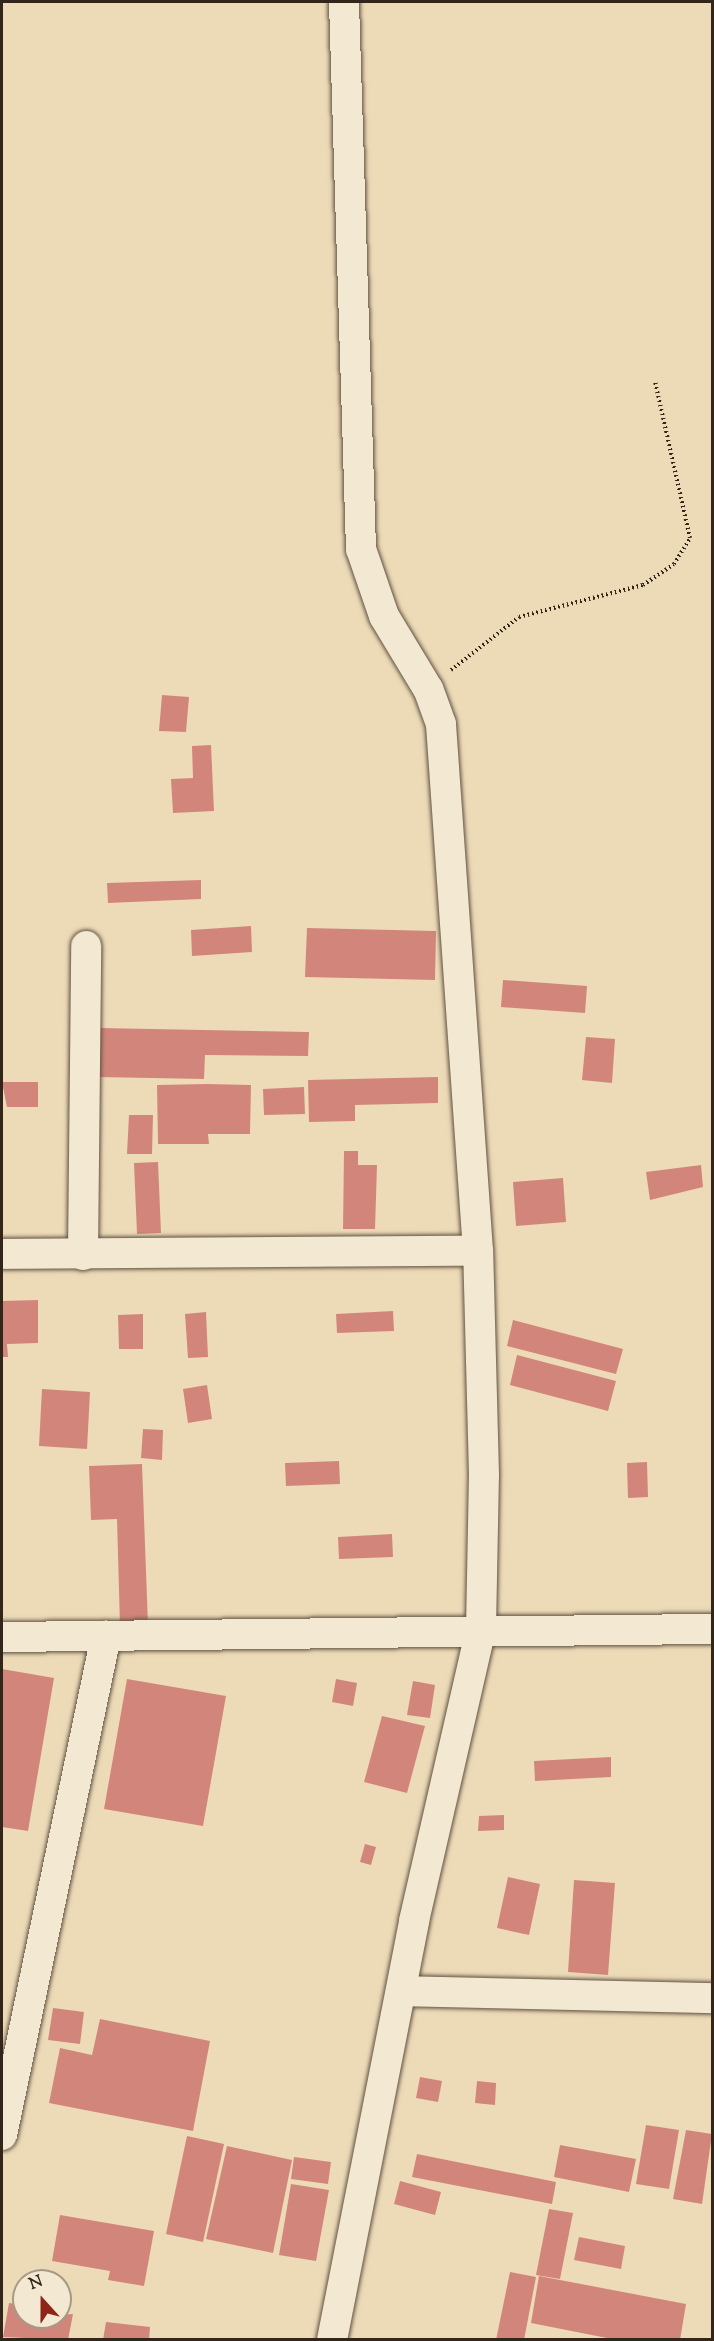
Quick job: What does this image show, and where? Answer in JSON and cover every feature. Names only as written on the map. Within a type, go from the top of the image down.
[{"type":"street","points":[[332,2340],[401,1991],[481,1629],[478,1251],[448,876],[447,776],[441,724],[428,689],[384,616],[361,549],[344,2]]},
{"type":"street","points":[[83,1255],[86,946]]},
{"type":"street","points":[[2,1254],[83,1255],[245,1248],[478,1251]]},
{"type":"street","points":[[2,1637],[481,1629],[712,1629]]},
{"type":"street","points":[[2,2135],[106,1636]]},
{"type":"street","points":[[401,1991],[712,1998]]},
{"type":"path","points":[[428,689],[519,617],[643,585],[674,564],[690,538],[655,381]]},
{"type":"building","points":[[162,695],[189,697],[186,732],[159,731]]},
{"type":"building","points":[[211,745],[214,811],[173,813],[171,779],[193,778],[192,746]]},
{"type":"building","points":[[201,880],[201,899],[108,903],[107,883]]},
{"type":"building","points":[[251,926],[252,952],[192,956],[191,930]]},
{"type":"building","points":[[307,928],[436,931],[435,980],[305,977]]},
{"type":"building","points":[[503,980],[587,986],[585,1013],[501,1007]]},
{"type":"building","points":[[99,1028],[309,1032],[308,1056],[205,1055],[204,1079],[98,1077]]},
{"type":"building","points":[[586,1037],[615,1039],[612,1083],[582,1080]]},
{"type":"building","points":[[438,1077],[438,1103],[355,1105],[355,1121],[309,1122],[308,1080]]},
{"type":"building","points":[[2,1082],[38,1082],[38,1107],[7,1107]]},
{"type":"building","points":[[157,1085],[251,1085],[250,1134],[208,1134],[209,1144],[158,1144]]},
{"type":"building","points":[[304,1087],[305,1114],[264,1115],[263,1089]]},
{"type":"building","points":[[129,1115],[153,1115],[152,1154],[127,1154]]},
{"type":"building","points":[[344,1151],[358,1151],[358,1165],[377,1165],[375,1229],[343,1229]]},
{"type":"building","points":[[158,1162],[161,1233],[137,1234],[134,1163]]},
{"type":"building","points":[[701,1165],[703,1187],[650,1200],[646,1172]]},
{"type":"building","points":[[563,1178],[566,1222],[516,1226],[513,1182]]},
{"type":"building","points":[[38,1300],[38,1343],[7,1344],[8,1357],[2,1357],[2,1301]]},
{"type":"building","points":[[393,1311],[394,1331],[337,1333],[336,1314]]},
{"type":"building","points":[[206,1312],[208,1357],[188,1358],[185,1314]]},
{"type":"building","points":[[143,1314],[143,1349],[119,1349],[118,1315]]},
{"type":"building","points":[[513,1320],[623,1349],[616,1374],[507,1346]]},
{"type":"building","points":[[517,1355],[616,1381],[608,1411],[510,1385]]},
{"type":"building","points":[[207,1385],[212,1419],[188,1423],[183,1389]]},
{"type":"building","points":[[42,1389],[90,1392],[87,1449],[39,1446]]},
{"type":"building","points":[[143,1429],[163,1430],[162,1460],[141,1458]]},
{"type":"building","points":[[339,1461],[340,1484],[286,1486],[285,1463]]},
{"type":"building","points":[[647,1462],[648,1497],[628,1498],[627,1463]]},
{"type":"building","points":[[142,1464],[148,1625],[120,1626],[117,1519],[91,1520],[89,1466]]},
{"type":"building","points":[[392,1534],[393,1557],[339,1559],[338,1537]]},
{"type":"building","points":[[2,1669],[54,1678],[28,1831],[2,1827]]},
{"type":"building","points":[[127,1679],[226,1696],[203,1826],[104,1809]]},
{"type":"building","points":[[336,1679],[357,1683],[353,1706],[332,1702]]},
{"type":"building","points":[[413,1681],[435,1685],[430,1718],[407,1715]]},
{"type":"building","points":[[382,1716],[425,1726],[407,1793],[364,1782]]},
{"type":"building","points":[[611,1757],[611,1777],[535,1781],[534,1761]]},
{"type":"building","points":[[504,1815],[504,1830],[478,1831],[479,1816]]},
{"type":"building","points":[[365,1844],[376,1847],[371,1865],[360,1862]]},
{"type":"building","points":[[508,1877],[540,1884],[529,1935],[497,1928]]},
{"type":"building","points":[[574,1880],[615,1883],[608,1975],[568,1972]]},
{"type":"building","points":[[53,2008],[84,2012],[80,2044],[48,2040]]},
{"type":"building","points":[[100,2019],[210,2041],[193,2131],[49,2103],[60,2048],[92,2055]]},
{"type":"building","points":[[420,2077],[442,2081],[438,2102],[416,2098]]},
{"type":"building","points":[[477,2081],[496,2083],[495,2105],[475,2103]]},
{"type":"building","points":[[646,2125],[679,2130],[669,2189],[636,2184]]},
{"type":"building","points":[[686,2130],[712,2134],[702,2204],[673,2199]]},
{"type":"building","points":[[187,2136],[224,2144],[203,2242],[166,2234]]},
{"type":"building","points":[[560,2145],[636,2159],[629,2192],[554,2177]]},
{"type":"building","points":[[227,2146],[292,2160],[273,2253],[206,2239]]},
{"type":"building","points":[[417,2154],[556,2182],[552,2204],[412,2177]]},
{"type":"building","points":[[294,2157],[331,2162],[328,2184],[291,2179]]},
{"type":"building","points":[[400,2181],[441,2192],[435,2215],[394,2204]]},
{"type":"building","points":[[291,2184],[329,2190],[316,2261],[279,2255]]},
{"type":"building","points":[[549,2209],[573,2213],[560,2279],[536,2275]]},
{"type":"building","points":[[60,2215],[154,2231],[144,2286],[108,2280],[110,2271],[52,2261]]},
{"type":"building","points":[[579,2237],[625,2246],[621,2269],[574,2260]]},
{"type":"building","points":[[510,2272],[536,2277],[524,2340],[496,2340]]},
{"type":"building","points":[[539,2276],[686,2304],[680,2340],[617,2340],[531,2323]]},
{"type":"building","points":[[9,2303],[12,2303],[12,2329],[70,2329],[68,2340],[3,2337]]},
{"type":"building","points":[[106,2322],[150,2327],[149,2340],[103,2340]]}]
